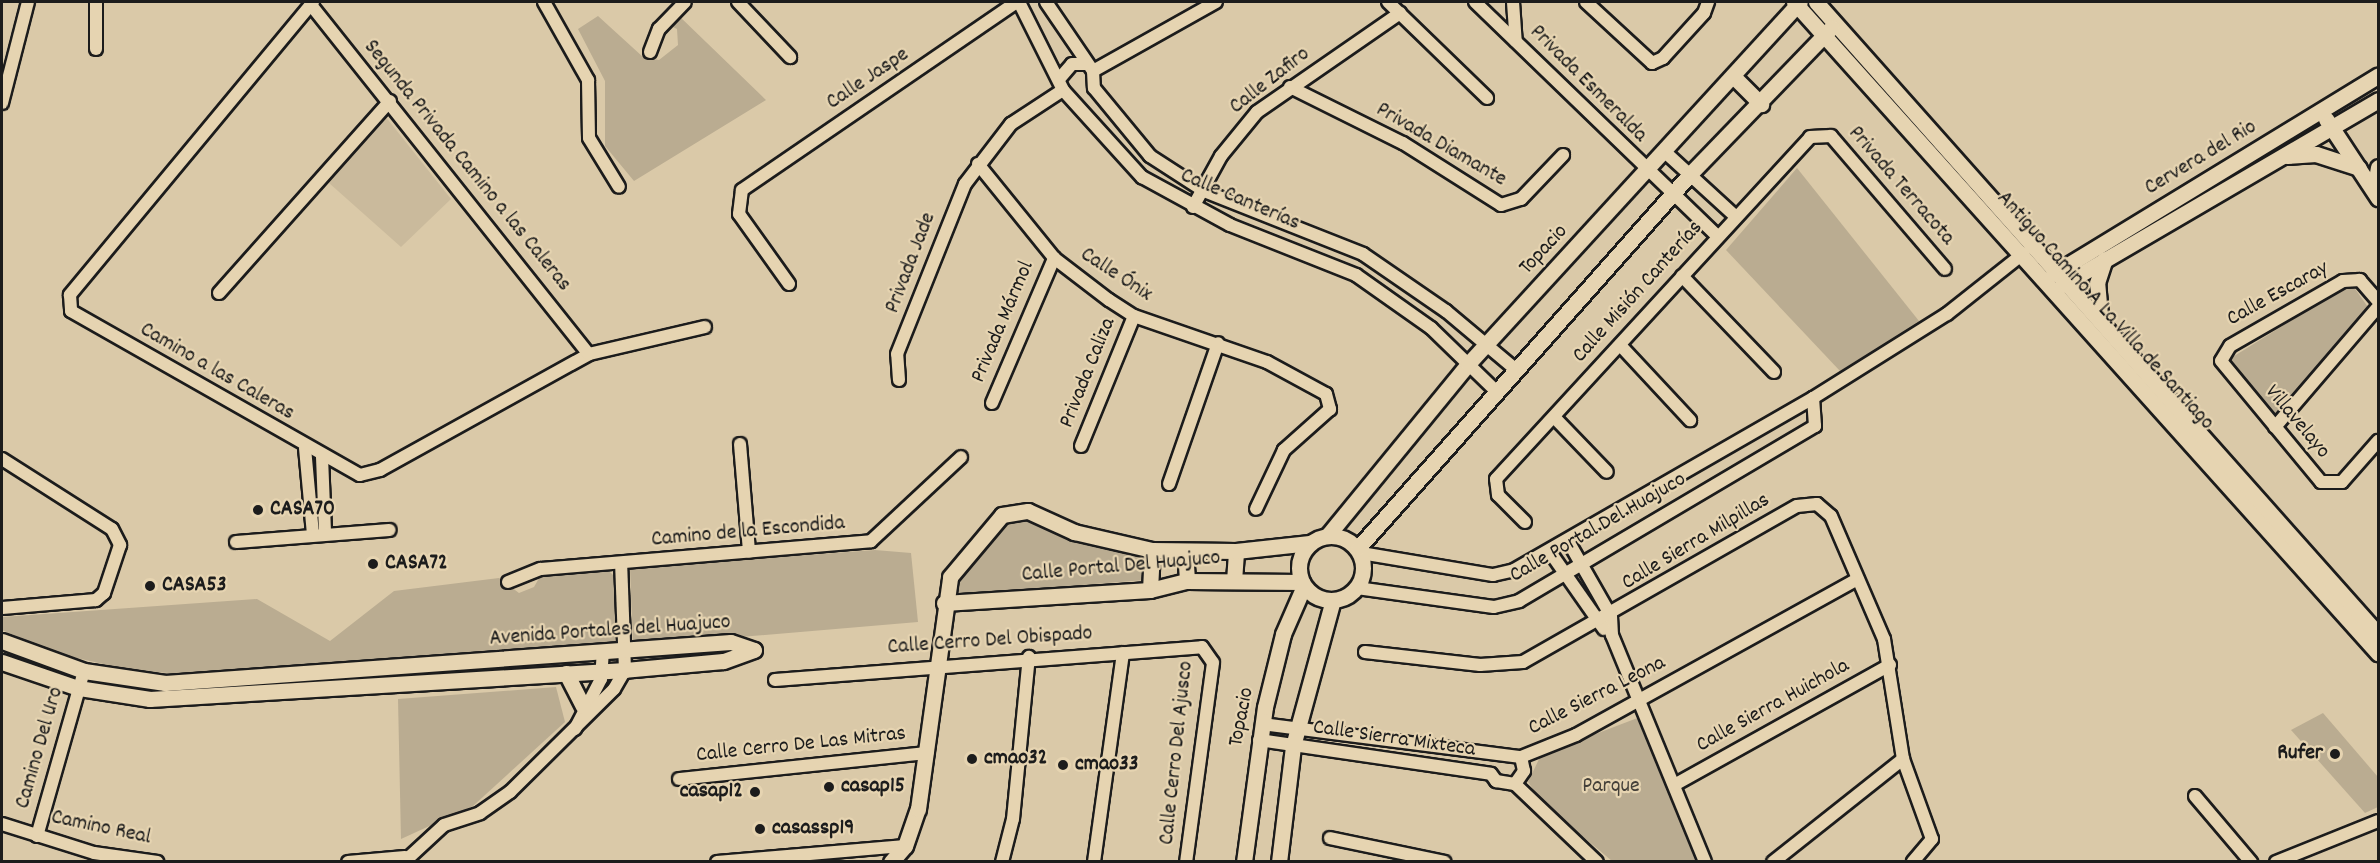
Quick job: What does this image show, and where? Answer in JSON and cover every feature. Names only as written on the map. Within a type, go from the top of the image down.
[{"type":"street","points":[[2,103],[6,66],[28,2]]},
{"type":"street","points":[[96,2],[96,49]]},
{"type":"street","points":[[544,2],[588,80],[589,138],[619,187]]},
{"type":"street","points":[[650,52],[659,29],[685,2]]},
{"type":"street","points":[[738,2],[790,57]]},
{"type":"street","name":"Calle Canterías","points":[[1018,2],[1062,84],[1142,177],[1193,207],[1330,261],[1431,328],[1496,390]]},
{"type":"street","name":"Calle Jaspe","points":[[789,284],[739,214],[742,190],[1018,2]]},
{"type":"street","points":[[1046,2],[1089,68],[1094,88],[1075,98]]},
{"type":"street","points":[[1089,68],[1216,2]]},
{"type":"street","points":[[1388,2],[1487,98]]},
{"type":"street","name":"Privada Esmeralda","points":[[1475,2],[1647,172],[1717,236]]},
{"type":"street","points":[[1586,2],[1652,63],[1664,58],[1708,3]]},
{"type":"street","points":[[1816,2],[1837,22],[2058,279],[2100,315],[2379,634]]},
{"type":"street","name":"Segunda Privada Camino a las Caleras","points":[[312,3],[590,354]]},
{"type":"street","name":"Camino a las Caleras","points":[[312,3],[67,301],[71,311],[305,448],[366,475],[590,354],[705,327]]},
{"type":"street","points":[[1511,3],[1516,41]]},
{"type":"street","name":"Antiguo Camino A La Villa de Santiago","points":[[1797,3],[2025,254],[2058,279],[2379,653]]},
{"type":"street","name":"Topacio","points":[[1328,535],[1468,364],[1647,172],[1797,3]]},
{"type":"street","name":"Calle Zafiro","points":[[1193,207],[1243,126],[1290,87],[1400,13]]},
{"type":"street","points":[[1279,861],[1293,746],[1333,600],[1357,588],[1363,577],[1359,551],[1496,390],[1671,195],[1761,104],[1837,22]]},
{"type":"street","name":"Privada Jade","points":[[899,380],[897,354],[951,214],[978,164],[1011,124],[1062,84],[1067,66],[1089,68]]},
{"type":"street","points":[[1733,76],[1761,104]]},
{"type":"street","points":[[2374,78],[2379,98]]},
{"type":"street","name":"Cervera del Rio","points":[[2058,279],[2374,78]]},
{"type":"street","name":"Privada Diamante","points":[[1290,87],[1403,143],[1489,200],[1508,206],[1563,155]]},
{"type":"street","name":"Calle Canterías","points":[[1094,88],[1150,156],[1204,191],[1364,254],[1446,311],[1515,369]]},
{"type":"street","name":"Cervera del Rio","points":[[2058,279],[2105,259],[2379,98]]},
{"type":"street","points":[[219,293],[390,101]]},
{"type":"street","points":[[2321,111],[2376,194]]},
{"type":"street","name":"Calle Misión Canterías","points":[[1526,522],[1495,490],[1496,478],[1620,345],[1734,216],[1810,137],[1824,133]]},
{"type":"street","name":"Privada Terracota","points":[[1824,133],[1945,269]]},
{"type":"street","points":[[1665,152],[1734,216]]},
{"type":"street","points":[[2278,158],[2316,154],[2360,169]]},
{"type":"street","name":"Calle Ónix","points":[[978,164],[1054,258],[1134,316],[1218,343],[1291,373],[1323,391],[1331,402],[1325,417],[1284,450],[1256,509]]},
{"type":"street","points":[[2376,194],[2379,167]]},
{"type":"street","name":"Calle Portal Del Huajuco","points":[[1359,551],[1493,575],[1550,552],[1813,398],[1947,314],[2025,254]]},
{"type":"street","name":"Privada Mármol","points":[[992,403],[1054,258]]},
{"type":"street","points":[[2100,315],[2097,283],[2105,259]]},
{"type":"street","points":[[1682,276],[1774,372]]},
{"type":"street","name":"Calle Escaray","points":[[2222,355],[2229,346],[2343,281],[2369,282]]},
{"type":"street","points":[[2275,427],[2378,301],[2369,282]]},
{"type":"street","points":[[1431,328],[1446,311]]},
{"type":"street","name":"Privada Caliza","points":[[1082,446],[1134,316]]},
{"type":"street","points":[[1169,484],[1218,343]]},
{"type":"street","points":[[1620,345],[1690,420]]},
{"type":"street","name":"Villavelayo","points":[[2222,355],[2223,368],[2328,485],[2343,482],[2379,441]]},
{"type":"street","name":"Calle Portal Del Huajuco","points":[[1357,588],[1494,607],[1519,601],[1582,567],[1815,426],[1813,398]]},
{"type":"street","points":[[1554,417],[1607,472]]},
{"type":"street","points":[[740,444],[749,552]]},
{"type":"street","points":[[305,448],[319,534]]},
{"type":"street","points":[[319,534],[322,457]]},
{"type":"street","name":"Camino de la Escondida","points":[[508,582],[541,569],[871,541],[961,457]]},
{"type":"street","points":[[2,459],[112,529],[120,545],[104,593],[96,600],[2,608]]},
{"type":"street","name":"Calle Sierra Milpillas","points":[[1365,651],[1504,666],[1542,655],[1797,506],[1817,504],[1832,516],[1858,579]]},
{"type":"street","name":"Calle Portal Del Huajuco","points":[[905,846],[928,753],[944,603],[960,561],[1008,512],[1028,512],[1074,532],[1152,550],[1236,551],[1310,543]]},
{"type":"street","points":[[236,542],[390,530]]},
{"type":"street","points":[[1333,600],[1303,584],[1299,561],[1310,543],[1328,535],[1359,551]]},
{"type":"street","points":[[1569,541],[1611,616],[1612,635],[1638,702],[1676,784],[1705,861]]},
{"type":"street","points":[[1150,590],[1152,550]]},
{"type":"street","points":[[1185,551],[1187,581]]},
{"type":"street","points":[[1234,581],[1236,551]]},
{"type":"street","points":[[1550,552],[1598,624],[1612,635]]},
{"type":"street","points":[[348,861],[404,859],[444,825],[494,805],[575,729],[625,670],[621,563]]},
{"type":"street","points":[[1858,579],[1890,665],[1903,759],[1932,843],[1913,861]]},
{"type":"street","name":"Calle Sierra Leona","points":[[1262,724],[1521,757],[1638,702],[1858,579]]},
{"type":"street","name":"Calle Portal Del Huajuco","points":[[944,603],[1150,590],[1187,581],[1303,584]]},
{"type":"street","name":"Topacio","points":[[1244,861],[1262,724],[1283,634],[1303,584]]},
{"type":"street","name":"Avenida Portales del Huajuco","points":[[2,641],[84,671],[126,681],[165,683],[603,654],[731,642],[753,650],[723,661],[625,670],[223,697],[150,699],[78,688],[2,662]]},
{"type":"street","name":"Calle Cerro Del Obispado","points":[[775,680],[1029,657],[1194,646],[1207,650]]},
{"type":"street","name":"Calle Cerro Del Ajusco","points":[[1186,861],[1213,663],[1207,650]]},
{"type":"street","points":[[1094,861],[1123,652]]},
{"type":"street","points":[[575,729],[583,706],[604,670],[603,654]]},
{"type":"street","points":[[1002,861],[1013,819],[1029,657]]},
{"type":"street","name":"Calle Sierra Huichola","points":[[1676,784],[1890,665]]},
{"type":"street","name":"Camino Del Uro","points":[[37,836],[84,671]]},
{"type":"street","points":[[566,673],[583,706]]},
{"type":"street","points":[[1350,753],[1353,736]]},
{"type":"street","name":"Calle Sierra Mixteca","points":[[1259,740],[1491,774],[1496,781],[1515,784],[1597,861]]},
{"type":"street","name":"Calle Cerro De Las Mitras","points":[[679,779],[928,753]]},
{"type":"street","points":[[1491,774],[1495,754]]},
{"type":"street","points":[[1515,784],[1524,771],[1521,757]]},
{"type":"street","points":[[1773,861],[1903,759]]},
{"type":"street","points":[[2195,796],[2252,861]]},
{"type":"street","points":[[2276,861],[2379,821]]},
{"type":"street","name":"Camino Real","points":[[2,824],[94,853],[157,861]]},
{"type":"street","points":[[1330,838],[1445,861]]},
{"type":"street","points":[[717,861],[905,846]]},
{"type":"street","points":[[891,861],[905,846]]},
{"type":"shaded area","points":[[385,116],[451,199],[401,247],[329,183]]},
{"type":"green space","points":[[677,14],[766,100],[634,181],[605,146],[605,81],[578,29],[598,16],[643,57],[659,60],[678,45],[677,29],[669,25]]},
{"type":"green space","points":[[1797,168],[1919,321],[1840,371],[1726,250]]},
{"type":"green space","points":[[2351,283],[2370,310],[2274,419],[2223,363]]},
{"type":"green space","points":[[1020,518],[1139,554],[1145,559],[1145,580],[957,595],[960,574],[1006,520]]},
{"type":"green space","points":[[875,550],[911,553],[918,622],[633,646],[630,568]]},
{"type":"green space","points":[[607,569],[615,577],[615,645],[182,674],[130,670],[59,654],[2,630],[2,617],[257,599],[330,641],[394,591],[499,578],[519,593],[534,587],[542,573]]},
{"type":"green space","points":[[556,687],[565,722],[473,806],[401,839],[398,699]]},
{"type":"green space","name":"Rufer","points":[[2323,713],[2378,777],[2378,807],[2365,813],[2291,730]]},
{"type":"green space","name":"Parque","points":[[1640,717],[1701,861],[1612,861],[1543,803],[1528,782],[1541,755]]},
{"type":"place","name":"CASA70","points":[[258,510]]},
{"type":"place","name":"CASA72","points":[[373,564]]},
{"type":"place","name":"CASA53","points":[[150,586]]},
{"type":"place","name":"Rufer","points":[[2335,754]]},
{"type":"place","name":"cmao32","points":[[972,759]]},
{"type":"place","name":"cmao33","points":[[1063,765]]},
{"type":"place","name":"casap15","points":[[829,787]]},
{"type":"place","name":"casap12","points":[[755,792]]},
{"type":"place","name":"casassp19","points":[[760,829]]}]
